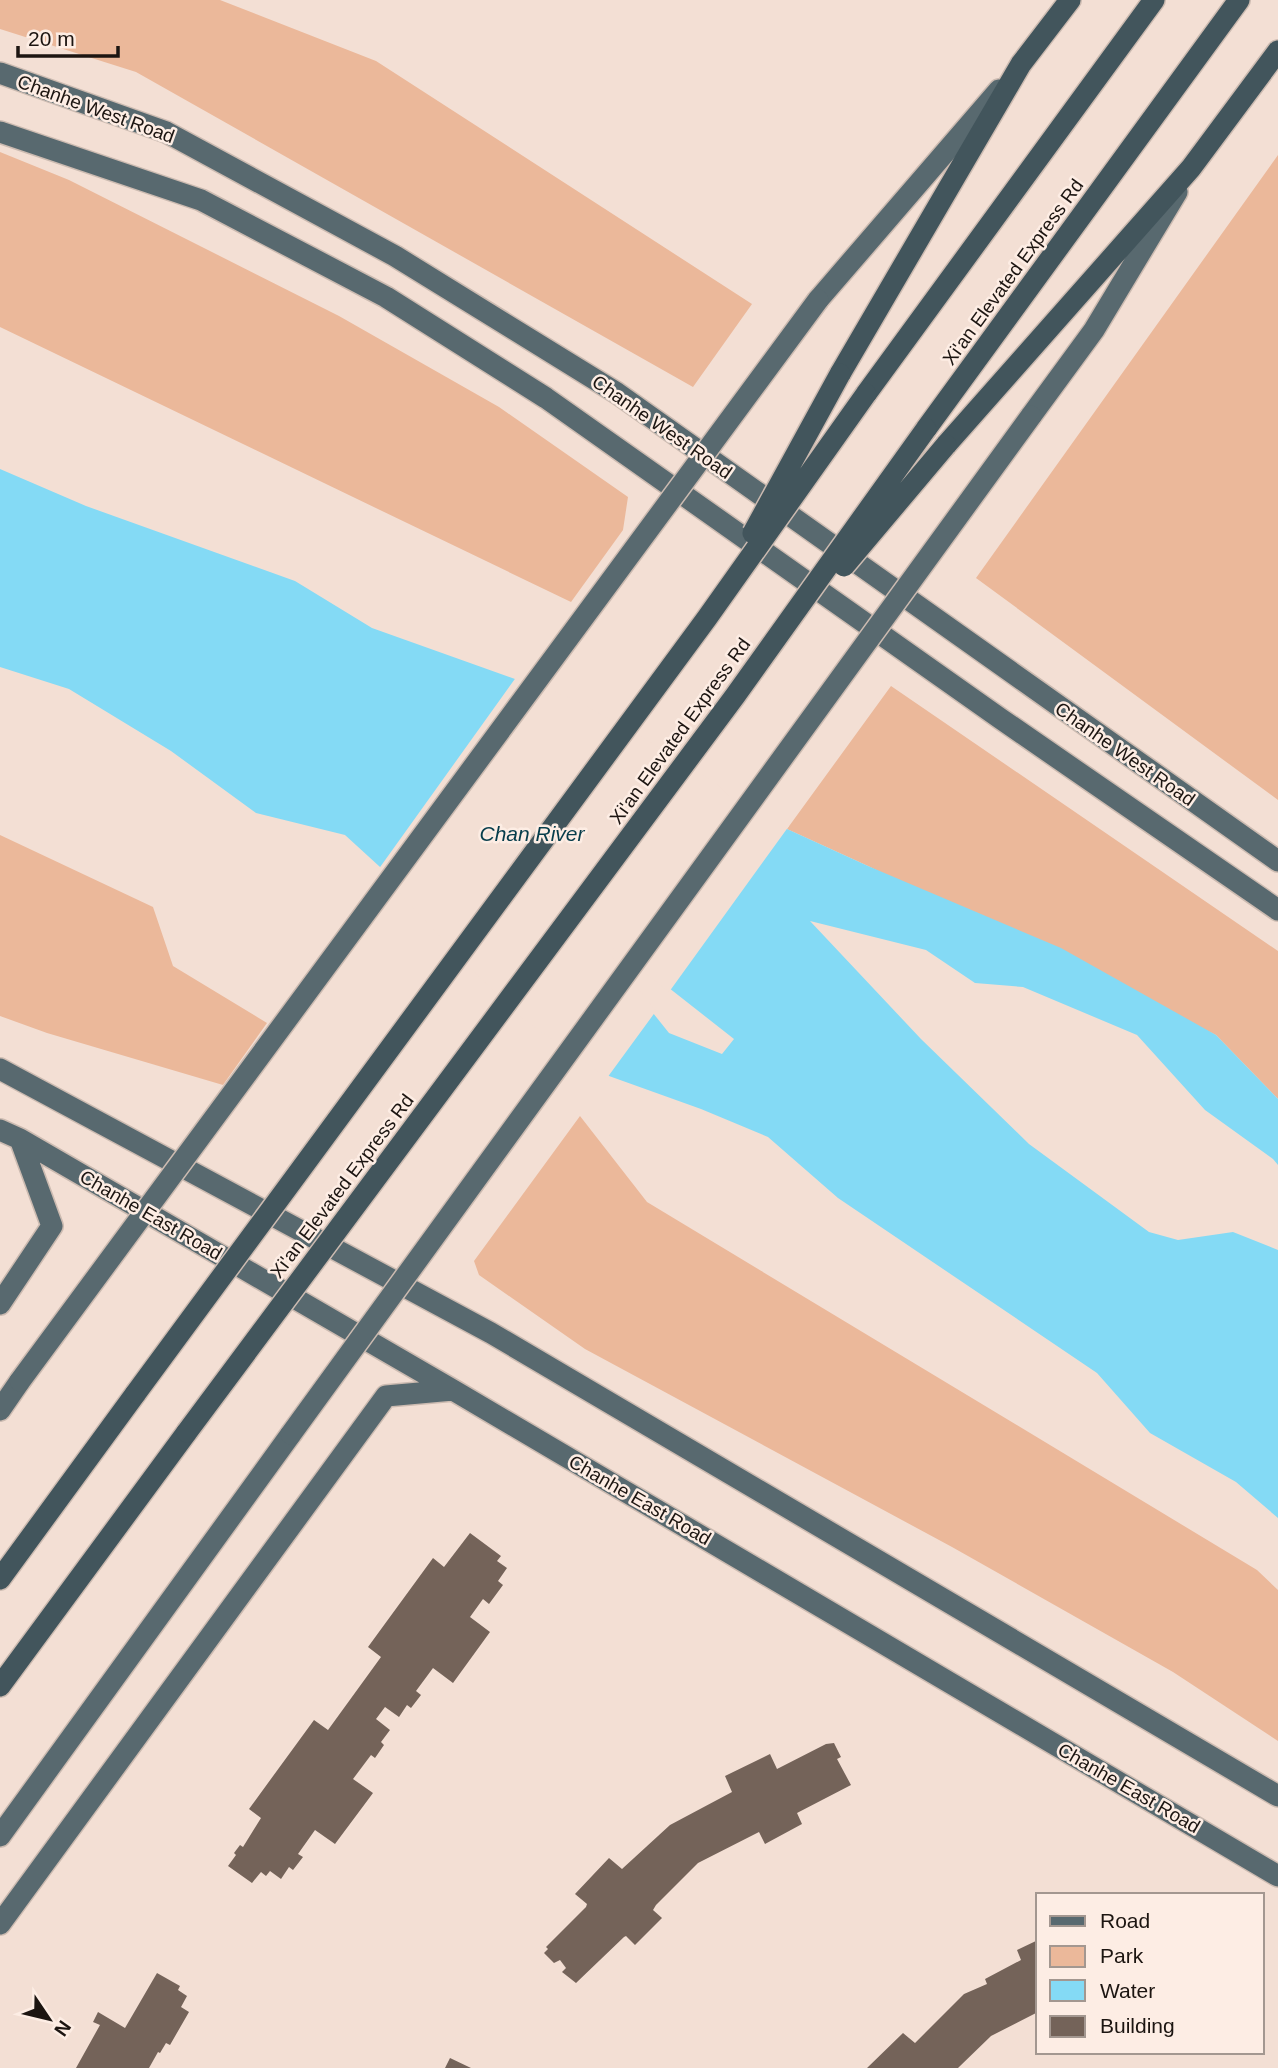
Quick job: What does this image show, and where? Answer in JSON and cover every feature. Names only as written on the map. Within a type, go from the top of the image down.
[{"type":"highway","points":[[707,618],[840,374],[1021,64],[1070,0]]},
{"type":"highway","points":[[0,1579],[707,618],[866,394],[1154,0]]},
{"type":"highway","name":"Xi'an Elevated Express Rd","points":[[0,1686],[735,696],[1239,0]]},
{"type":"highway","points":[[735,696],[946,445],[1191,167],[1278,51]]},
{"type":"main road","points":[[0,1410],[818,300],[1021,64]]},
{"type":"main road","name":"Chanhe West Road","points":[[0,73],[166,132],[395,256],[495,317],[617,393],[1278,861]]},
{"type":"main road","points":[[0,132],[201,200],[397,303],[546,398],[1001,719],[1278,909]]},
{"type":"main road","points":[[0,1836],[1094,330],[1191,167]]},
{"type":"main road","points":[[0,1069],[491,1333],[1278,1796]]},
{"type":"main road","name":"Chanhe East Road","points":[[0,1129],[453,1390],[1278,1876]]},
{"type":"main road","points":[[0,1304],[52,1226],[20,1139]]},
{"type":"main road","points":[[0,1924],[386,1396],[453,1390]]},
{"type":"green space","points":[[0,0],[220,0],[376,61],[752,304],[693,387],[136,72],[0,29]]},
{"type":"green space","points":[[0,152],[69,180],[339,316],[499,407],[628,497],[623,530],[571,602],[0,327]]},
{"type":"green space","points":[[1278,155],[1278,800],[976,578]]},
{"type":"green space","points":[[891,686],[1278,951],[1278,1099],[1216,1035],[787,829]]},
{"type":"green space","points":[[0,835],[153,907],[173,966],[267,1023],[223,1085],[47,1033],[0,1016]]},
{"type":"green space","points":[[580,1116],[647,1202],[1257,1570],[1278,1590],[1278,1741],[1173,1672],[952,1547],[585,1349],[479,1275],[474,1261]]},
{"type":"water","name":"Chan River","points":[[0,469],[86,506],[295,581],[372,628],[515,679],[576,704],[727,799],[868,866],[1061,948],[1216,1035],[1278,1099],[1278,1165],[1205,1110],[1137,1035],[1023,987],[975,983],[926,950],[810,921],[921,1039],[1029,1144],[1149,1232],[1178,1240],[1233,1232],[1278,1250],[1278,1518],[1236,1482],[1150,1433],[1097,1373],[838,1198],[768,1137],[701,1109],[609,1076],[345,835],[256,813],[171,751],[69,689],[0,667]],"holes":[[[613,944],[734,1039],[722,1054],[669,1033],[605,953]]]},
{"type":"pier","points":[[517,676],[577,701],[716,783],[729,796],[789,826],[669,992],[613,948],[609,953],[656,1011],[607,1078],[523,1019],[461,959],[378,870]]},
{"type":"building","points":[[470,1533],[501,1556],[497,1561],[507,1568],[498,1581],[503,1585],[489,1604],[483,1599],[470,1617],[490,1632],[453,1683],[433,1668],[416,1691],[421,1695],[411,1708],[407,1705],[399,1717],[385,1707],[376,1719],[390,1730],[381,1742],[384,1745],[375,1758],[371,1755],[353,1779],[373,1793],[335,1844],[315,1830],[298,1854],[303,1857],[293,1870],[289,1867],[281,1879],[270,1871],[266,1876],[261,1872],[252,1883],[228,1866],[236,1855],[234,1853],[240,1845],[243,1847],[261,1818],[249,1809],[314,1720],[328,1730],[381,1657],[368,1647],[433,1558],[444,1567]]},
{"type":"building","points":[[834,1743],[841,1757],[837,1759],[851,1785],[797,1813],[802,1824],[765,1844],[759,1832],[698,1863],[656,1905],[653,1910],[662,1918],[635,1945],[624,1937],[576,1983],[562,1972],[566,1968],[560,1960],[554,1963],[544,1953],[548,1949],[546,1947],[586,1907],[587,1904],[575,1894],[609,1858],[622,1869],[670,1825],[732,1792],[725,1776],[770,1754],[777,1769],[826,1744]]},
{"type":"building","points":[[1036,1941],[1036,2013],[991,2036],[958,2068],[867,2068],[903,2033],[915,2043],[964,1994],[987,1984],[985,1979],[1021,1960],[1017,1950]]},
{"type":"building","points":[[157,1973],[180,1986],[178,1990],[187,1996],[181,2007],[189,2012],[170,2045],[166,2043],[149,2068],[76,2068],[100,2025],[93,2022],[98,2012],[125,2028]]},
{"type":"building","points":[[450,2058],[471,2068],[445,2068]]}]
